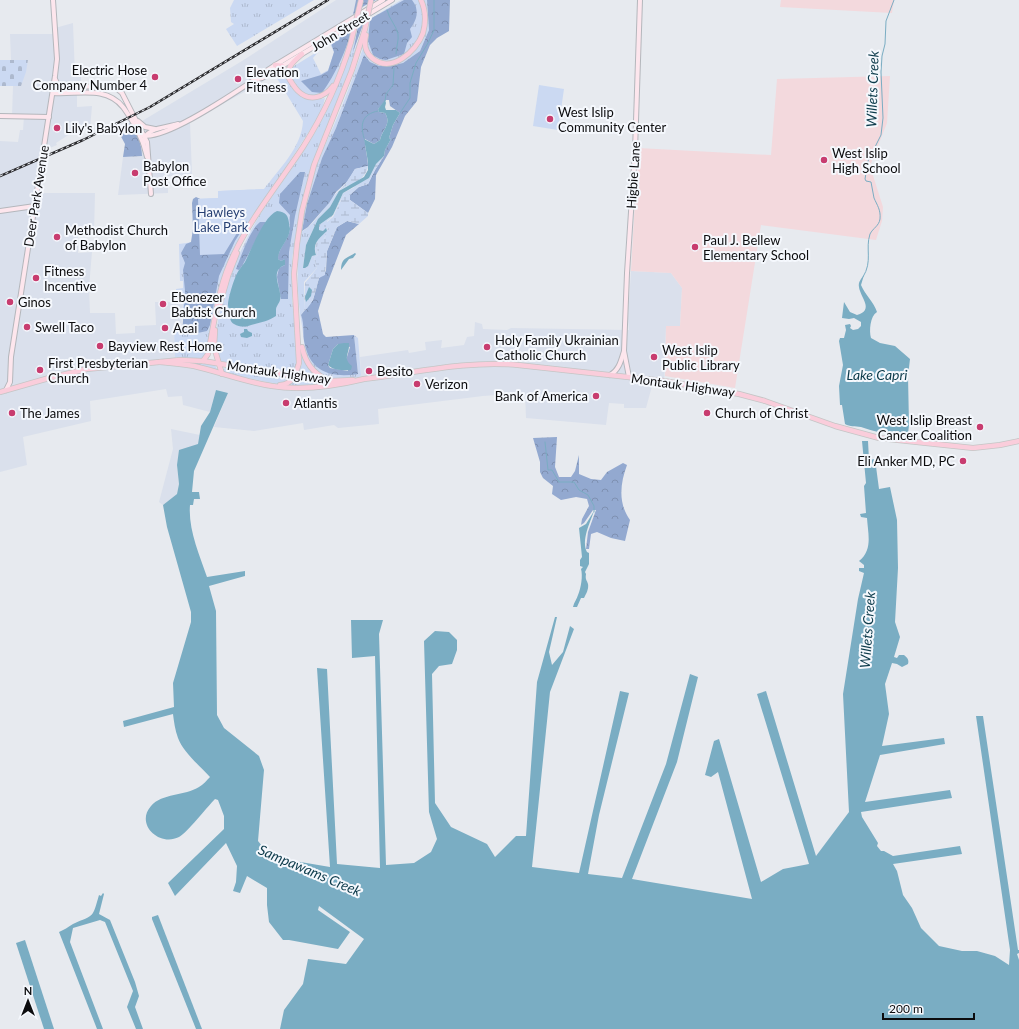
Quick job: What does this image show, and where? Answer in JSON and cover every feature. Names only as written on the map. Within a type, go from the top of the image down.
[{"type":"main road","name":"Deer Park Avenue","points":[[6,390],[10,382],[11,357],[55,80],[57,59],[53,0]]},
{"type":"main road","points":[[203,361],[208,354],[217,305],[228,268],[239,244],[308,140],[325,109],[338,80],[351,42],[361,0]]},
{"type":"main road","points":[[371,0],[366,28],[366,50],[376,61],[382,63],[391,63],[398,60],[416,47],[423,32],[425,16],[421,0]]},
{"type":"main road","points":[[382,2],[392,0]]},
{"type":"main road","name":"Higbie Lane","points":[[610,375],[616,371],[619,366],[624,351],[627,267],[635,151],[640,0]]},
{"type":"main road","name":"John Street","points":[[254,80],[262,78],[302,54],[382,2]]},
{"type":"main road","name":"John Street","points":[[145,136],[149,132],[158,132],[191,118],[254,80],[275,65],[382,2]]},
{"type":"main road","points":[[271,386],[288,384],[295,376],[299,366],[300,357],[294,269],[304,198],[317,158],[352,70],[366,28]]},
{"type":"main road","points":[[288,76],[290,65],[302,54]]},
{"type":"main road","points":[[275,65],[282,66],[299,92],[312,98],[319,97],[327,93],[338,80]]},
{"type":"main road","points":[[55,80],[63,87],[113,87],[124,95],[145,136],[149,148],[151,194]]},
{"type":"main road","points":[[53,92],[86,87]]},
{"type":"main road","points":[[53,92],[101,93],[117,101],[123,107],[141,134],[145,136]]},
{"type":"main road","points":[[0,116],[49,117]]},
{"type":"main road","points":[[135,119],[145,127],[158,132],[153,138],[149,148]]},
{"type":"main road","points":[[135,126],[143,143],[149,169]]},
{"type":"main road","points":[[143,143],[145,136]]},
{"type":"main road","points":[[0,212],[35,206]]},
{"type":"main road","points":[[222,374],[218,364],[214,341],[220,306],[232,265],[255,218]]},
{"type":"main road","points":[[296,313],[302,349],[306,361],[317,374],[330,381]]},
{"type":"main road","name":"Higbie Lane","points":[[624,351],[629,377]]},
{"type":"main road","name":"Montauk Highway","points":[[160,362],[182,360],[203,361],[330,381],[364,379],[494,363],[518,365],[679,383],[739,394],[765,401],[835,426],[879,438],[973,448],[989,447],[1019,441]]},
{"type":"main road","points":[[0,392],[87,369],[160,362]]},
{"type":"main road","name":"Montauk Highway","points":[[160,362],[195,366],[271,386],[287,388],[347,383],[364,379]]},
{"type":"main road","points":[[622,376],[619,366],[628,366]]},
{"type":"main road","points":[[283,385],[287,381],[285,375]]},
{"type":"shaded area","points":[[336,0],[356,0],[353,17],[277,62],[282,71],[190,122],[192,174],[184,174],[184,176],[168,176],[168,193],[118,195],[123,157],[142,156],[142,121],[242,61]]},
{"type":"shaded area","points":[[781,0],[894,0],[892,13],[780,7]]},
{"type":"shaded area","points":[[73,23],[75,75],[81,75],[81,85],[77,86],[77,107],[92,106],[90,128],[73,132],[56,143],[57,145],[45,150],[38,193],[95,193],[94,233],[78,234],[78,253],[92,252],[89,288],[90,313],[115,313],[116,334],[135,333],[135,326],[156,325],[155,302],[183,302],[181,330],[174,331],[176,360],[184,365],[246,382],[333,379],[359,376],[361,374],[360,357],[408,350],[409,353],[426,350],[425,342],[442,340],[441,348],[464,345],[467,337],[474,336],[475,322],[482,324],[483,329],[629,330],[628,318],[631,271],[671,273],[682,288],[680,326],[666,326],[664,387],[652,386],[646,408],[624,408],[624,404],[609,403],[606,425],[526,418],[525,393],[483,396],[378,409],[379,424],[338,428],[334,425],[304,430],[303,423],[254,431],[214,427],[228,393],[216,390],[210,412],[183,405],[182,396],[168,397],[166,389],[90,401],[91,421],[23,437],[27,465],[0,472],[0,141],[18,142],[20,130],[23,130],[24,116],[12,116],[13,86],[21,86],[28,61],[11,60],[10,34],[55,34],[55,28]]},
{"type":"shaded area","points":[[890,76],[887,123],[870,166],[883,207],[882,221],[876,240],[761,225],[735,388],[665,376],[666,326],[680,326],[682,288],[671,273],[631,271],[638,148],[771,155],[777,79]]},
{"type":"shaded area","points":[[171,429],[200,435],[198,445],[177,465],[179,484],[177,494],[163,505],[159,502],[173,449]]},
{"type":"green space","points":[[234,0],[314,0],[237,46],[226,29],[234,24],[231,22],[230,8]]},
{"type":"green space","points":[[356,0],[376,0],[364,6],[353,15]]},
{"type":"green space","points":[[401,0],[419,0],[423,12],[422,32],[416,44],[410,51],[399,58],[386,62],[373,56],[367,46],[370,19]]},
{"type":"green space","points":[[404,0],[412,0],[417,11],[416,19],[410,29],[412,37],[407,43],[404,54],[386,60],[380,59],[373,55],[368,41],[370,19]]},
{"type":"green space","points":[[423,0],[427,0],[429,30],[420,51],[403,63],[389,66],[379,66],[370,62],[364,55],[336,128],[322,158],[307,204],[303,231],[314,221],[338,191],[344,186],[347,186],[339,191],[330,207],[318,219],[306,245],[303,268],[310,261],[312,256],[316,255],[316,245],[323,231],[319,230],[319,225],[333,215],[327,221],[328,233],[317,248],[318,255],[314,258],[317,268],[304,282],[304,311],[301,315],[303,320],[305,344],[316,366],[358,374],[354,335],[358,338],[361,375],[359,377],[346,379],[329,379],[315,371],[308,360],[306,354],[299,306],[298,264],[302,222],[306,201],[318,161],[342,106],[363,48],[370,58],[378,64],[388,65],[398,63],[416,50],[422,41],[427,27]]},
{"type":"green space","points":[[427,0],[450,0],[449,31],[437,38],[430,45],[421,67],[417,101],[405,116],[392,147],[376,175],[375,199],[368,213],[350,200],[350,195],[359,187],[368,184],[384,156],[385,150],[391,139],[389,138],[393,125],[400,113],[390,106],[389,100],[386,100],[378,109],[379,112],[385,113],[387,117],[387,124],[380,140],[374,144],[365,139],[368,166],[355,169],[348,181],[336,192],[329,203],[308,227],[302,231],[307,204],[322,158],[336,128],[364,55],[370,62],[379,66],[389,66],[403,63],[420,51],[429,30]]},
{"type":"green space","points":[[364,22],[353,52],[358,26]]},
{"type":"green space","points":[[363,28],[359,46],[318,149],[301,205],[292,259],[292,300],[298,357],[294,372],[292,373],[220,361],[216,345],[216,333],[225,292],[238,257],[261,213],[304,151],[323,117],[340,82],[356,31],[354,51]]},
{"type":"green space","points":[[352,30],[348,47],[333,84],[321,96],[310,96],[297,88],[292,81],[290,72],[291,68],[320,50],[313,58],[321,74],[328,70],[334,52],[330,44]]},
{"type":"green space","points":[[352,30],[340,63],[332,78],[322,93],[312,92],[301,81],[321,75],[328,71],[334,52],[331,43]]},
{"type":"green space","points":[[0,60],[28,60],[21,86],[0,86]]},
{"type":"green space","points":[[282,71],[294,90],[303,98],[316,100],[325,98],[321,113],[235,246],[217,299],[206,354],[202,360],[175,357],[174,331],[183,330],[183,302],[176,302],[176,289],[183,288],[183,281],[180,281],[179,244],[193,242],[193,199],[219,198],[220,191],[264,189],[283,166],[299,140],[303,121],[275,75]]},
{"type":"green space","points":[[539,85],[564,89],[558,130],[533,126]]},
{"type":"green space","points":[[126,123],[129,123],[137,134],[142,156],[123,157],[125,144],[117,129]]},
{"type":"green space","points":[[384,156],[368,184],[359,187],[356,185],[369,178],[376,164]]},
{"type":"green space","points":[[368,166],[363,177],[356,183],[344,186],[355,169]]},
{"type":"green space","points":[[300,172],[305,172],[289,252],[288,299],[281,299],[277,277],[279,268],[285,265],[285,259],[281,261],[278,259],[278,255],[288,237],[290,229],[290,215],[279,203],[280,194]]},
{"type":"green space","points":[[356,185],[359,187],[350,195],[345,195],[340,201],[333,215],[343,193]]},
{"type":"green space","name":"Hawleys Lake Park","points":[[268,189],[245,220],[224,254],[200,255],[198,199],[218,198],[218,191]]},
{"type":"green space","points":[[345,195],[350,195],[350,200],[368,213],[368,216],[359,224],[347,221],[337,227],[327,251],[325,275],[319,278],[312,300],[304,311],[305,283],[317,268],[314,258],[318,255],[318,242],[325,238],[328,228],[322,226],[333,217]]},
{"type":"green space","points":[[196,197],[247,222],[235,241],[219,276],[210,325],[207,331],[182,335],[185,291],[183,270],[185,263],[181,253],[186,244],[191,242],[193,229],[192,203],[193,199]]},
{"type":"green space","points":[[347,221],[359,224],[346,235],[318,311],[323,334],[326,337],[354,335],[358,374],[332,374],[324,372],[318,368],[312,362],[308,354],[304,338],[301,315],[313,300],[319,278],[326,271],[327,251],[337,227]],"holes":[[[338,344],[350,347],[346,360],[348,364],[348,371],[330,368],[328,365],[333,349]]]},
{"type":"green space","points":[[260,222],[266,222],[242,266],[239,270],[236,269],[252,231]]},
{"type":"green space","points":[[302,356],[312,374],[311,377],[298,375],[302,364]]},
{"type":"green space","points":[[189,362],[215,365],[218,371],[184,363]]},
{"type":"green space","points":[[225,368],[284,377],[286,381],[280,384],[224,373],[222,370]]},
{"type":"green space","points":[[296,379],[333,383],[290,387]]},
{"type":"green space","points":[[557,437],[555,467],[559,477],[571,477],[575,471],[579,455],[579,474],[591,479],[601,480],[607,472],[623,463],[627,465],[621,493],[623,507],[630,520],[625,541],[611,538],[597,532],[591,534],[589,549],[586,549],[588,532],[596,510],[593,510],[581,525],[582,519],[589,506],[587,499],[576,497],[561,500],[552,494],[553,486],[543,478],[540,472],[540,462],[533,438]]},
{"type":"water","points":[[385,100],[386,110],[396,110],[400,113],[393,125],[389,138],[391,139],[385,150],[384,156],[376,164],[369,178],[343,193],[333,215],[319,225],[319,230],[323,231],[326,228],[327,231],[316,244],[316,255],[312,256],[308,266],[303,268],[306,245],[318,219],[330,207],[339,191],[364,177],[368,170],[364,139],[374,144],[380,140],[387,124],[387,117],[385,113],[379,112],[378,109]]},
{"type":"water","points":[[277,211],[286,214],[290,229],[288,237],[278,255],[278,259],[281,261],[285,259],[285,265],[277,272],[280,301],[276,309],[276,316],[266,321],[248,326],[238,326],[231,321],[228,306],[234,281],[267,219]]},
{"type":"water","points":[[355,253],[356,254],[353,258],[349,259],[341,270],[343,261]]},
{"type":"water","name":"Lake Capri","points":[[864,275],[861,285],[877,312],[873,317],[871,324],[871,338],[880,343],[895,346],[910,359],[908,376],[908,434],[884,433],[845,424],[842,405],[840,405],[839,386],[843,365],[839,341],[840,338],[844,338],[846,330],[845,325],[850,324],[850,328],[853,330],[858,329],[861,326],[861,322],[854,318],[842,318],[844,302],[850,312],[857,315],[865,310],[866,307],[859,285]]},
{"type":"water","points":[[309,287],[312,290],[311,296],[306,302],[305,297]]},
{"type":"water","points":[[244,329],[247,329],[252,333],[252,336],[247,338],[241,337],[240,334],[244,332]]},
{"type":"water","points":[[349,343],[347,361],[352,366],[351,370],[335,369],[328,365],[333,349],[338,344]]},
{"type":"water","points":[[216,390],[228,393],[194,471],[192,492],[199,492],[200,499],[194,499],[193,505],[190,505],[192,532],[207,577],[245,571],[245,576],[209,586],[216,611],[217,715],[224,728],[259,756],[264,770],[258,841],[271,857],[330,867],[317,668],[327,669],[337,864],[380,868],[375,656],[352,658],[351,620],[383,620],[379,634],[386,865],[414,863],[431,852],[437,839],[429,812],[424,641],[435,631],[449,632],[457,640],[457,650],[452,664],[439,666],[432,674],[435,803],[451,827],[487,844],[495,857],[516,836],[526,836],[537,682],[555,617],[557,617],[549,652],[552,665],[563,652],[570,626],[574,629],[550,692],[532,867],[579,873],[620,691],[629,693],[599,815],[588,874],[622,878],[666,764],[690,674],[698,677],[677,762],[632,879],[752,899],[718,772],[711,777],[705,775],[714,741],[719,739],[761,882],[783,869],[809,864],[757,694],[766,691],[816,856],[849,812],[843,694],[858,599],[864,573],[859,571],[859,568],[864,568],[864,565],[859,561],[866,552],[869,541],[867,518],[861,517],[860,514],[866,513],[864,486],[866,483],[862,441],[868,441],[869,460],[875,459],[879,489],[890,487],[897,520],[898,568],[895,622],[900,637],[894,657],[897,658],[899,655],[904,655],[908,661],[908,664],[902,667],[892,663],[885,684],[889,714],[882,746],[944,738],[945,744],[880,755],[865,802],[950,790],[952,798],[861,812],[862,817],[878,843],[877,846],[881,851],[893,856],[960,846],[962,854],[893,864],[897,871],[903,895],[912,908],[921,928],[939,946],[962,951],[977,951],[995,956],[1009,965],[1010,950],[976,716],[983,716],[1019,950],[1019,953],[1017,954],[1019,960],[1019,1029],[280,1029],[284,1010],[303,984],[308,959],[346,964],[364,939],[319,906],[318,910],[350,932],[338,949],[283,940],[269,922],[267,888],[247,876],[240,893],[233,891],[236,882],[237,866],[226,843],[175,896],[168,883],[224,829],[224,816],[218,800],[215,799],[183,835],[171,839],[164,839],[152,832],[146,820],[147,813],[151,806],[161,799],[193,790],[202,785],[210,777],[188,754],[180,743],[176,732],[173,714],[124,727],[123,721],[174,707],[173,683],[191,622],[191,612],[167,527],[163,505],[177,494],[179,484],[177,465],[179,450],[198,444],[201,426],[210,412]]},
{"type":"water","points":[[594,511],[585,542],[585,547],[589,553],[589,564],[585,572],[588,590],[584,598],[581,598],[577,607],[573,607],[580,589],[582,578],[581,569],[583,567],[580,566],[580,560],[582,557],[579,528],[586,524]]},
{"type":"water","points":[[103,893],[99,914],[110,920],[135,982],[139,996],[135,1007],[143,1029],[136,1029],[127,1007],[133,991],[105,922],[100,920],[73,928],[70,942],[103,1029],[97,1029],[59,932],[92,915],[99,895],[101,896]]},
{"type":"water","points":[[158,915],[202,1029],[196,1029],[152,919],[152,917]]},
{"type":"water","points":[[25,940],[54,1029],[44,1029],[16,943]]},
{"type":"waterway","points":[[400,113],[410,98],[410,83],[416,63],[434,30],[434,0]]},
{"type":"waterway","name":"Willets Creek","points":[[863,277],[868,266],[868,245],[870,234],[880,219],[871,182],[866,181],[865,179],[868,161],[881,135],[883,118],[881,72],[882,56],[885,44],[886,21],[894,0]]},
{"type":"waterway","name":"Sampawams Creek","points":[[387,10],[398,34],[396,54]]},
{"type":"waterway","name":"Sampawams Creek","points":[[385,101],[386,94],[393,85],[394,68]]},
{"type":"waterway","points":[[364,138],[362,124],[365,117],[378,111]]},
{"type":"waterway","points":[[545,442],[548,470],[552,470],[559,482],[574,482],[579,490],[588,495],[594,506],[594,512]]},
{"type":"railway","points":[[0,176],[83,140],[150,107],[328,0]]},
{"type":"place","name":"Electric Hose Company Number 4","points":[[155,77]]},
{"type":"place","name":"Elevation Fitness","points":[[238,79]]},
{"type":"place","name":"West Islip Community Center","points":[[550,119]]},
{"type":"place","name":"Lily's Babylon","points":[[57,128]]},
{"type":"place","name":"West Islip High School","points":[[824,160]]},
{"type":"place","name":"Babylon Post Office","points":[[135,173]]},
{"type":"place","name":"Methodist Church of Babylon","points":[[57,237]]},
{"type":"place","name":"Paul J. Bellew Elementary School","points":[[695,247]]},
{"type":"place","name":"Fitness Incentive","points":[[36,278]]},
{"type":"place","name":"Ginos","points":[[10,302]]},
{"type":"place","name":"Ebenezer Babtist Church","points":[[163,304]]},
{"type":"place","name":"Swell Taco","points":[[27,327]]},
{"type":"place","name":"Acai","points":[[165,328]]},
{"type":"place","name":"Bayview Rest Home","points":[[100,346]]},
{"type":"place","name":"Holy Family Ukrainian Catholic Church","points":[[487,347]]},
{"type":"place","name":"West Islip Public Library","points":[[654,357]]},
{"type":"place","name":"First Presbyterian Church","points":[[40,370]]},
{"type":"place","name":"Besito","points":[[369,371]]},
{"type":"place","name":"Verizon","points":[[417,384]]},
{"type":"place","name":"Bank of America","points":[[596,396]]},
{"type":"place","name":"Atlantis","points":[[286,403]]},
{"type":"place","name":"The James","points":[[12,413]]},
{"type":"place","name":"Church of Christ","points":[[707,413]]},
{"type":"place","name":"West Islip Breast Cancer Coalition","points":[[980,427]]},
{"type":"place","name":"Eli Anker MD, PC","points":[[963,461]]}]
